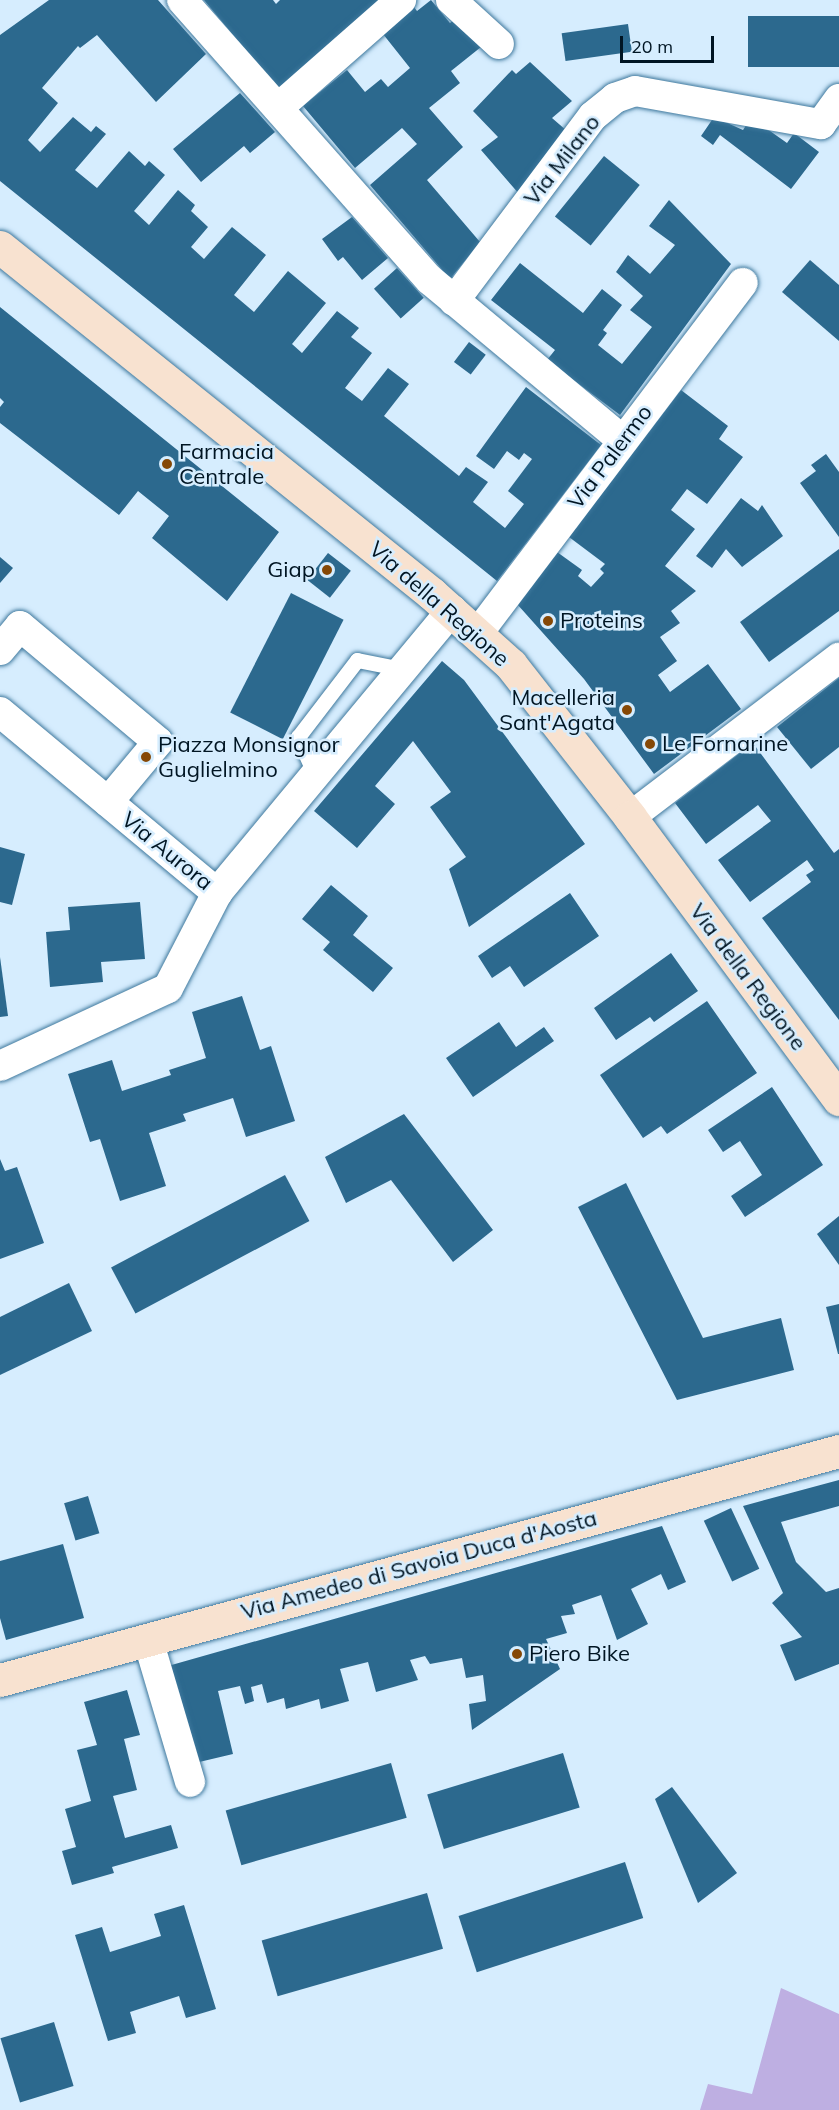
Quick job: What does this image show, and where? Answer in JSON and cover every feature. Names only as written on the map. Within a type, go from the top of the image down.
[{"type":"main road","name":"Via della Regione","points":[[0,247],[478,633],[544,705],[839,1099]]},
{"type":"main road","name":"Via Amedeo di Savoia Duca d'Aosta","points":[[0,1680],[839,1451]]},
{"type":"street","points":[[182,0],[430,279],[622,440]]},
{"type":"street","points":[[278,108],[400,0]]},
{"type":"street","points":[[451,0],[499,44]]},
{"type":"street","name":"Via Milano","points":[[454,301],[593,117],[615,98],[635,91],[821,124],[839,99]]},
{"type":"street","name":"Via Palermo","points":[[478,633],[743,283]]},
{"type":"street","name":"Via Aurora","points":[[0,712],[217,893],[452,610]]},
{"type":"street","points":[[0,650],[20,626],[158,742],[108,802]]},
{"type":"street","points":[[630,817],[839,658]]},
{"type":"street","points":[[0,1066],[168,988],[217,893]]},
{"type":"street","points":[[148,1640],[190,1782]]},
{"type":"lane","points":[[315,775],[298,737],[357,660],[402,669]]},
{"type":"shaded area","points":[[781,1988],[839,2014],[839,2110],[700,2110],[708,2084],[752,2094]]},
{"type":"building","points":[[49,0],[158,0],[206,54],[156,102],[97,35],[80,48],[78,46],[42,88],[58,103],[28,140],[40,152],[73,117],[91,132],[96,126],[106,134],[75,170],[97,188],[129,151],[145,166],[149,161],[165,175],[134,211],[149,225],[178,190],[195,205],[191,211],[208,227],[191,247],[204,259],[232,227],[266,255],[234,295],[254,312],[288,271],[326,303],[292,344],[302,353],[337,311],[359,328],[351,337],[372,353],[345,388],[362,401],[388,368],[409,384],[384,416],[459,476],[466,467],[488,482],[473,502],[505,528],[524,504],[508,491],[532,459],[524,453],[519,460],[507,451],[494,469],[476,456],[526,387],[601,445],[497,581],[0,181],[0,35]]},
{"type":"building","points":[[204,0],[273,0],[276,4],[280,0],[383,0],[279,90]]},
{"type":"building","points":[[431,0],[450,23],[454,20],[481,47],[451,71],[460,83],[429,108],[463,147],[427,180],[480,242],[450,279],[370,185],[417,144],[402,128],[355,168],[303,106],[347,70],[365,92],[381,79],[388,87],[410,68],[383,34],[413,6],[417,11]]},
{"type":"building","points":[[748,16],[839,16],[839,67],[748,67]]},
{"type":"building","points":[[628,24],[632,52],[566,61],[562,33]]},
{"type":"building","points":[[530,62],[572,101],[552,118],[567,131],[520,195],[481,150],[498,137],[473,111],[512,70],[516,74]]},
{"type":"building","points":[[240,93],[275,132],[250,153],[244,146],[201,182],[173,149]]},
{"type":"building","points":[[714,117],[743,130],[747,124],[770,131],[787,143],[794,133],[819,152],[791,189],[720,135],[713,145],[701,136]]},
{"type":"building","points":[[604,156],[640,185],[591,246],[555,217]]},
{"type":"building","points":[[669,200],[731,264],[620,415],[547,360],[555,350],[491,300],[520,263],[583,313],[602,289],[622,305],[603,330],[607,333],[598,345],[622,364],[652,327],[630,310],[643,296],[616,272],[628,255],[650,274],[675,245],[649,226]]},
{"type":"building","points":[[352,217],[388,258],[362,280],[343,257],[338,261],[322,239]]},
{"type":"building","points":[[810,260],[839,285],[839,341],[782,292]]},
{"type":"building","points":[[397,268],[424,298],[401,318],[374,289]]},
{"type":"building","points":[[0,307],[279,532],[227,601],[152,538],[169,516],[138,491],[119,515],[0,423],[0,407],[4,402],[0,398]]},
{"type":"building","points":[[469,342],[486,355],[471,375],[454,362]]},
{"type":"building","points":[[681,390],[728,426],[719,439],[743,457],[707,504],[687,489],[671,510],[695,529],[665,566],[696,591],[671,611],[680,623],[660,637],[677,661],[658,675],[670,692],[708,664],[741,709],[654,774],[584,679],[517,604],[557,552],[582,570],[578,576],[591,587],[604,573],[600,569],[605,564],[569,537]]},
{"type":"building","points":[[826,454],[839,472],[839,537],[800,483],[816,471],[811,465]]},
{"type":"building","points":[[741,498],[758,511],[762,505],[783,536],[742,567],[726,549],[712,568],[696,556]]},
{"type":"building","points":[[839,549],[839,611],[769,662],[740,622]]},
{"type":"building","points":[[328,553],[351,571],[330,598],[307,580]]},
{"type":"building","points":[[0,557],[13,568],[0,583]]},
{"type":"building","points":[[291,593],[344,620],[283,739],[230,712]]},
{"type":"building","points":[[442,661],[464,680],[585,844],[469,927],[449,869],[466,857],[430,807],[451,792],[413,741],[375,786],[395,804],[357,848],[314,811]]},
{"type":"building","points":[[839,678],[839,747],[811,769],[777,727]]},
{"type":"building","points":[[753,743],[834,853],[839,849],[839,1020],[762,918],[811,882],[806,875],[814,870],[807,860],[750,902],[718,860],[771,821],[758,805],[706,844],[675,803]]},
{"type":"building","points":[[0,847],[25,854],[12,905],[0,902]]},
{"type":"building","points":[[331,885],[368,916],[353,935],[393,968],[373,992],[323,950],[330,942],[302,919]]},
{"type":"building","points":[[570,893],[599,936],[524,987],[510,966],[492,978],[478,956]]},
{"type":"building","points":[[140,902],[145,959],[101,962],[103,982],[50,987],[46,932],[70,930],[68,907]]},
{"type":"building","points":[[671,953],[698,991],[654,1022],[650,1017],[616,1040],[594,1008]]},
{"type":"building","points":[[0,957],[8,1016],[0,1017]]},
{"type":"building","points":[[242,996],[260,1050],[271,1046],[295,1121],[246,1137],[233,1098],[183,1114],[186,1121],[149,1133],[166,1186],[120,1201],[100,1139],[90,1142],[68,1074],[112,1060],[122,1091],[171,1075],[169,1070],[206,1058],[192,1012]]},
{"type":"building","points":[[707,1001],[757,1073],[667,1134],[661,1126],[643,1138],[600,1075]]},
{"type":"building","points":[[499,1022],[516,1047],[544,1027],[554,1041],[473,1097],[446,1058]]},
{"type":"building","points":[[772,1087],[823,1165],[745,1217],[731,1196],[762,1175],[740,1141],[723,1152],[708,1130]]},
{"type":"building","points":[[404,1114],[493,1230],[453,1262],[391,1180],[346,1203],[325,1157]]},
{"type":"building","points":[[0,1159],[5,1171],[17,1167],[44,1243],[0,1259]]},
{"type":"building","points":[[285,1175],[309,1221],[135,1313],[111,1267]]},
{"type":"building","points":[[626,1183],[703,1338],[781,1318],[794,1370],[677,1400],[578,1207]]},
{"type":"building","points":[[839,1216],[839,1265],[817,1234]]},
{"type":"building","points":[[69,1283],[92,1331],[0,1375],[0,1317]]},
{"type":"building","points":[[839,1304],[839,1354],[838,1354],[826,1307]]},
{"type":"building","points":[[839,1480],[839,1506],[781,1522],[796,1562],[826,1592],[839,1588],[839,1664],[795,1681],[780,1645],[802,1637],[772,1603],[783,1593],[743,1506]]},
{"type":"building","points":[[88,1496],[99,1533],[75,1541],[64,1503]]},
{"type":"building","points":[[731,1508],[759,1569],[732,1581],[704,1521]]},
{"type":"building","points":[[662,1526],[686,1582],[668,1590],[661,1574],[631,1589],[648,1624],[617,1640],[601,1595],[572,1605],[575,1614],[561,1616],[567,1633],[546,1639],[560,1669],[472,1730],[469,1704],[486,1701],[483,1675],[466,1678],[462,1658],[430,1664],[425,1656],[410,1660],[418,1680],[376,1692],[368,1662],[340,1669],[349,1701],[321,1709],[319,1699],[286,1709],[284,1698],[267,1703],[262,1684],[251,1687],[254,1701],[245,1704],[240,1686],[218,1691],[233,1754],[195,1763],[168,1666]]},
{"type":"building","points":[[63,1544],[84,1618],[6,1640],[0,1618],[0,1561]]},
{"type":"building","points":[[127,1690],[140,1735],[124,1739],[137,1790],[113,1796],[125,1838],[171,1825],[178,1848],[112,1867],[114,1873],[72,1885],[62,1851],[76,1847],[65,1809],[91,1801],[77,1750],[97,1745],[84,1702]]},
{"type":"building","points":[[563,1753],[580,1808],[444,1849],[427,1795]]},
{"type":"building","points":[[391,1763],[407,1818],[241,1865],[226,1810]]},
{"type":"building","points":[[672,1787],[737,1873],[698,1903],[655,1799]]},
{"type":"building","points":[[625,1862],[643,1918],[477,1972],[459,1916]]},
{"type":"building","points":[[427,1893],[443,1949],[278,1996],[262,1940]]},
{"type":"building","points":[[184,1905],[216,2009],[186,2018],[179,1996],[130,2012],[136,2033],[108,2041],[75,1935],[102,1927],[110,1952],[161,1936],[154,1914]]},
{"type":"building","points":[[54,2022],[74,2086],[20,2102],[0,2038]]},
{"type":"place","name":"Farmacia Centrale","points":[[167,464]]},
{"type":"place","name":"Giap","points":[[327,570]]},
{"type":"place","name":"Proteins","points":[[548,621]]},
{"type":"place","name":"Macelleria Sant'Agata","points":[[627,710]]},
{"type":"place","name":"Le Fornarine","points":[[650,744]]},
{"type":"place","name":"Piazza Monsignor Guglielmino","points":[[146,757]]},
{"type":"place","name":"Piero Bike","points":[[517,1654]]}]
